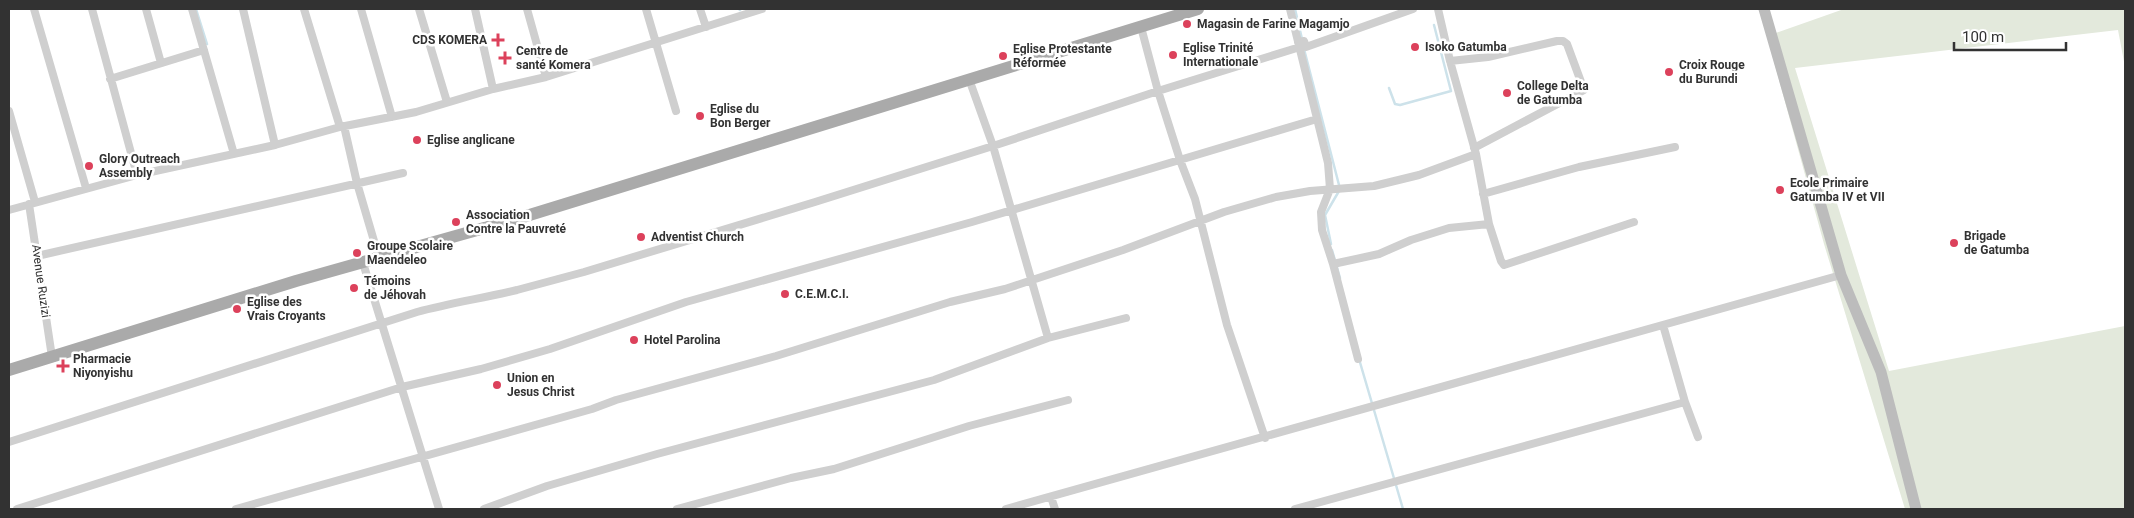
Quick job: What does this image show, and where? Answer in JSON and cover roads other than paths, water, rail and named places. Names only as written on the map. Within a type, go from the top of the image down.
[{"type":"main road","points":[[9,370],[265,291],[523,216],[1198,9]]},
{"type":"main road","points":[[1764,9],[1841,275],[1881,372],[1916,509]]},
{"type":"street","points":[[34,9],[86,188]]},
{"type":"street","points":[[92,9],[137,175]]},
{"type":"street","points":[[146,9],[161,63]]},
{"type":"street","points":[[192,9],[234,154]]},
{"type":"street","points":[[243,9],[275,145]]},
{"type":"street","points":[[304,9],[342,126],[379,258]]},
{"type":"street","points":[[361,9],[392,117]]},
{"type":"street","points":[[420,9],[447,102]]},
{"type":"street","points":[[475,9],[493,89]]},
{"type":"street","points":[[527,9],[546,78]]},
{"type":"street","points":[[646,9],[657,41],[676,111]]},
{"type":"street","points":[[700,9],[706,28]]},
{"type":"street","points":[[9,210],[137,175],[275,145],[342,126],[392,117],[493,89],[546,78],[657,41],[706,28],[742,13],[762,9]]},
{"type":"street","points":[[1290,9],[1301,44],[1317,119],[1336,188],[1321,212],[1322,230],[1336,263],[1358,359]]},
{"type":"street","points":[[9,442],[382,323],[453,302],[485,298],[584,272],[993,146],[1301,44],[1306,47],[1413,9]]},
{"type":"street","points":[[1438,9],[1475,151],[1489,224],[1501,262],[1504,265],[1634,222]]},
{"type":"street","points":[[1140,26],[1158,91],[1180,160],[1195,199],[1199,221],[1227,325],[1265,438]]},
{"type":"street","points":[[236,509],[1032,280],[1123,250],[1199,221],[1276,197],[1336,188],[1374,186],[1418,175],[1475,151],[1584,90],[1567,44],[1563,41],[1488,57],[1450,61]]},
{"type":"street","points":[[110,79],[204,50]]},
{"type":"street","points":[[969,79],[993,146],[1010,211],[1048,338]]},
{"type":"street","name":"Avenue Ruzizi","points":[[9,111],[32,203],[52,357]]},
{"type":"street","points":[[17,509],[402,387],[481,369],[686,302],[1010,211],[1317,119]]},
{"type":"street","points":[[1482,194],[1598,163],[1675,147]]},
{"type":"street","points":[[38,256],[403,173]]},
{"type":"street","points":[[1336,263],[1379,254],[1411,240],[1449,228],[1489,224]]},
{"type":"street","points":[[363,263],[439,509]]},
{"type":"street","points":[[1006,509],[1380,406],[1499,370],[1841,275]]},
{"type":"street","points":[[484,509],[547,486],[657,454],[934,380],[1048,338],[1126,318]]},
{"type":"street","points":[[1662,324],[1685,402],[1698,437]]},
{"type":"street","points":[[677,509],[791,478],[834,469],[969,426],[1068,400]]},
{"type":"street","points":[[1295,509],[1685,402]]},
{"type":"street","points":[[1051,497],[1055,509]]},
{"type":"waterway","points":[[196,9],[207,44]]},
{"type":"waterway","points":[[1295,9],[1302,39]]},
{"type":"waterway","points":[[1389,88],[1395,104],[1400,105],[1451,91],[1434,25]]},
{"type":"waterway","points":[[1304,49],[1339,185],[1339,191],[1325,215],[1331,244]]},
{"type":"waterway","points":[[1332,250],[1340,278]]},
{"type":"waterway","points":[[1359,359],[1403,509]]},
{"type":"place","name":"Magasin de Farine Magamjo","points":[[1187,24]]},
{"type":"place","name":"CDS KOMERA","points":[[498,40]]},
{"type":"place","name":"Isoko Gatumba","points":[[1415,47]]},
{"type":"place","name":"Eglise Trinité Internationale","points":[[1173,55]]},
{"type":"place","name":"Eglise Protestante Réformée","points":[[1003,56]]},
{"type":"place","name":"Centre de santé Komera","points":[[505,58]]},
{"type":"place","name":"Croix Rouge du Burundi","points":[[1669,72]]},
{"type":"place","name":"College Delta de Gatumba","points":[[1507,93]]},
{"type":"place","name":"Eglise du Bon Berger","points":[[700,116]]},
{"type":"place","name":"Eglise anglicane","points":[[417,140]]},
{"type":"place","name":"Glory Outreach Assembly","points":[[89,166]]},
{"type":"place","name":"Ecole Primaire Gatumba IV et VII","points":[[1780,190]]},
{"type":"place","name":"Association Contre la Pauvreté","points":[[456,222]]},
{"type":"place","name":"Adventist Church","points":[[641,237]]},
{"type":"place","name":"Brigade de Gatumba","points":[[1954,243]]},
{"type":"place","name":"Groupe Scolaire Maendeleo","points":[[357,253]]},
{"type":"place","name":"Témoins de Jéhovah","points":[[354,288]]},
{"type":"place","name":"C.E.M.C.I.","points":[[785,294]]},
{"type":"place","name":"Eglise des Vrais Croyants","points":[[237,309]]},
{"type":"place","name":"Hotel Parolina","points":[[634,340]]},
{"type":"place","name":"Pharmacie Niyonyishu","points":[[63,366]]},
{"type":"place","name":"Union en Jesus Christ","points":[[497,385]]}]
